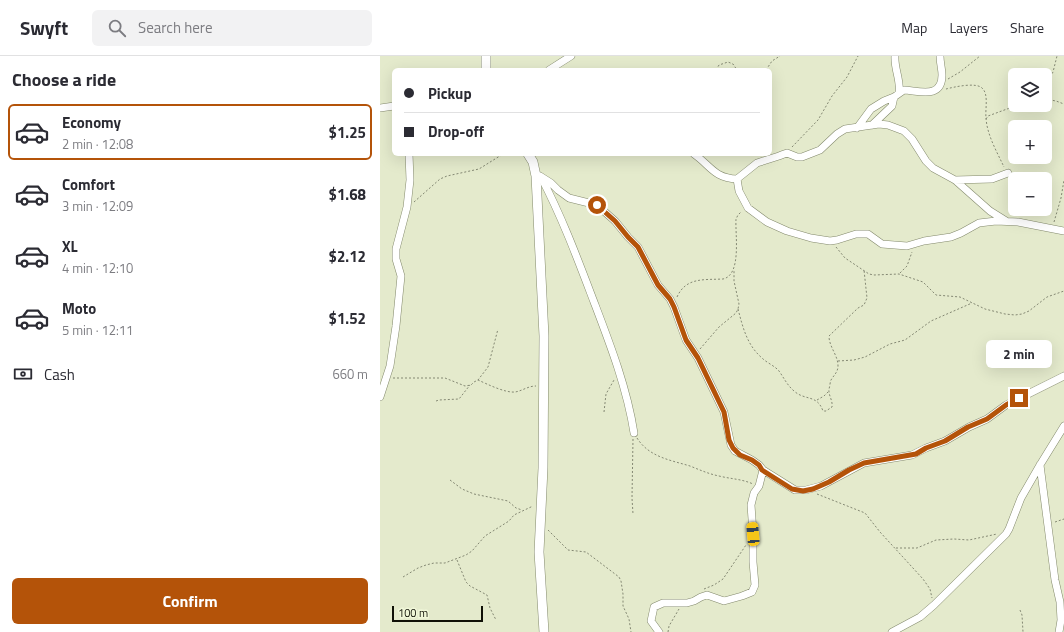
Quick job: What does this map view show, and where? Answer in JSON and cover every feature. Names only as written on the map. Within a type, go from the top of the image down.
[{"type":"street","points":[[486,56],[486,68]]},
{"type":"street","points":[[552,68],[571,56]]},
{"type":"street","points":[[872,126],[892,106],[896,95],[900,82],[895,69],[895,56]]},
{"type":"street","points":[[857,128],[872,109],[904,90],[931,92],[939,86],[942,74],[940,56]]},
{"type":"street","points":[[380,108],[392,106]]},
{"type":"street","points":[[696,156],[718,175],[728,179],[737,179],[757,163],[787,153],[802,157],[820,150],[837,134],[845,130],[888,125],[904,131],[912,139],[926,161],[933,168],[955,180],[990,211],[1006,221]]},
{"type":"street","points":[[380,397],[390,366],[394,345],[400,276],[396,259],[396,249],[407,207],[410,180],[409,156]]},
{"type":"street","points":[[529,156],[559,212],[607,336],[630,410],[634,433]]},
{"type":"street","points":[[537,172],[569,198],[597,205],[615,221],[638,247],[658,285],[670,299],[686,340],[696,355],[724,412],[731,445],[735,451],[752,460],[759,465],[762,470],[792,489],[803,491],[821,486],[864,463],[912,455],[945,441],[968,427],[987,419],[1006,405],[1025,394],[1064,376]]},
{"type":"street","points":[[537,172],[544,336],[543,468],[540,521],[540,559],[544,632]]},
{"type":"street","points":[[955,180],[992,179],[1008,173]]},
{"type":"street","points":[[737,179],[739,191],[748,208],[762,219],[776,227],[811,238],[830,241],[856,234],[868,234],[882,244],[905,246],[924,240],[956,235],[979,223],[996,220],[1030,224],[1064,231]]},
{"type":"street","points":[[892,632],[920,617],[934,605],[1006,534],[1010,528],[1021,498],[1064,426]]},
{"type":"street","points":[[1040,465],[1055,580],[1060,602],[1061,620],[1059,632]]},
{"type":"street","points":[[659,632],[650,621],[654,607],[663,603],[687,603],[694,601],[701,596],[707,596],[724,601],[752,592],[755,585],[753,562],[754,537],[751,505],[754,493],[759,486],[762,470]]},
{"type":"path","points":[[767,68],[772,61],[780,56]]},
{"type":"path","points":[[787,153],[818,120],[832,96],[847,77],[858,56]]},
{"type":"path","points":[[980,56],[960,72],[950,76],[939,86],[946,89],[975,85],[982,88],[986,96],[986,119],[996,150],[1008,173]]},
{"type":"path","points":[[1052,74],[1057,56]]},
{"type":"path","points":[[718,68],[728,62],[733,64],[736,68]]},
{"type":"path","points":[[1052,101],[1064,104]]},
{"type":"path","points":[[986,119],[988,116],[1008,109]]},
{"type":"path","points":[[407,207],[440,179],[451,174],[480,169],[500,156]]},
{"type":"path","points":[[1051,229],[1061,198],[1064,180]]},
{"type":"path","points":[[748,208],[738,215],[736,219],[734,281],[739,304],[738,309],[743,328],[750,346],[762,359],[778,370],[786,383],[795,392],[806,398],[817,400],[828,392],[831,380],[837,372],[838,366],[829,343],[829,336],[858,308],[864,305],[867,298],[864,270]]},
{"type":"path","points":[[830,241],[845,258],[869,274],[899,274],[923,282],[936,295],[960,297],[985,309],[1015,315],[1029,311],[1047,297],[1064,291]]},
{"type":"path","points":[[899,274],[907,266],[915,244]]},
{"type":"path","points":[[674,307],[679,292],[687,284],[692,281],[727,278],[734,269]]},
{"type":"path","points":[[837,361],[854,360],[865,357],[890,344],[906,340],[931,321],[972,303]]},
{"type":"path","points":[[696,355],[719,327],[730,319],[738,309]]},
{"type":"path","points":[[436,401],[459,399],[474,382],[478,380],[488,367],[498,329]]},
{"type":"path","points":[[604,412],[606,394],[618,372]]},
{"type":"path","points":[[386,377],[445,378],[464,386],[471,385]]},
{"type":"path","points":[[478,380],[496,388],[515,392],[532,386],[544,387]]},
{"type":"path","points":[[817,400],[823,411],[826,411],[832,407],[832,402],[828,392]]},
{"type":"path","points":[[634,433],[641,444],[659,457],[706,473],[746,481],[759,486]]},
{"type":"path","points":[[633,514],[634,433]]},
{"type":"path","points":[[450,480],[462,489],[474,494],[508,501],[516,508],[522,510]]},
{"type":"path","points":[[803,491],[861,510],[927,584],[930,589],[934,605]]},
{"type":"path","points":[[403,577],[426,564],[445,563],[457,559],[472,551],[485,536],[509,521],[514,515],[522,510],[541,503]]},
{"type":"path","points":[[1048,524],[1064,519]]},
{"type":"path","points":[[540,521],[558,542],[568,550],[586,552],[619,577],[623,594],[623,606],[629,618],[631,632]]},
{"type":"path","points":[[896,548],[917,548],[936,540],[969,540],[999,533]]},
{"type":"path","points":[[703,589],[714,585],[723,579],[741,551],[754,537]]},
{"type":"path","points":[[457,559],[466,582],[486,595],[496,620]]},
{"type":"path","points":[[668,632],[669,626],[675,614],[681,606],[687,603]]},
{"type":"path","points":[[1020,610],[1022,615],[1023,632]]},
{"type":"route","points":[[597,205],[615,221],[638,247],[651,274],[670,299],[686,340],[698,358],[724,412],[729,440],[735,451],[752,460],[759,465],[762,470],[792,489],[803,491],[813,489],[872,460],[904,457],[916,454],[926,448],[945,441],[968,427],[987,419],[1006,405],[1019,398]]}]
